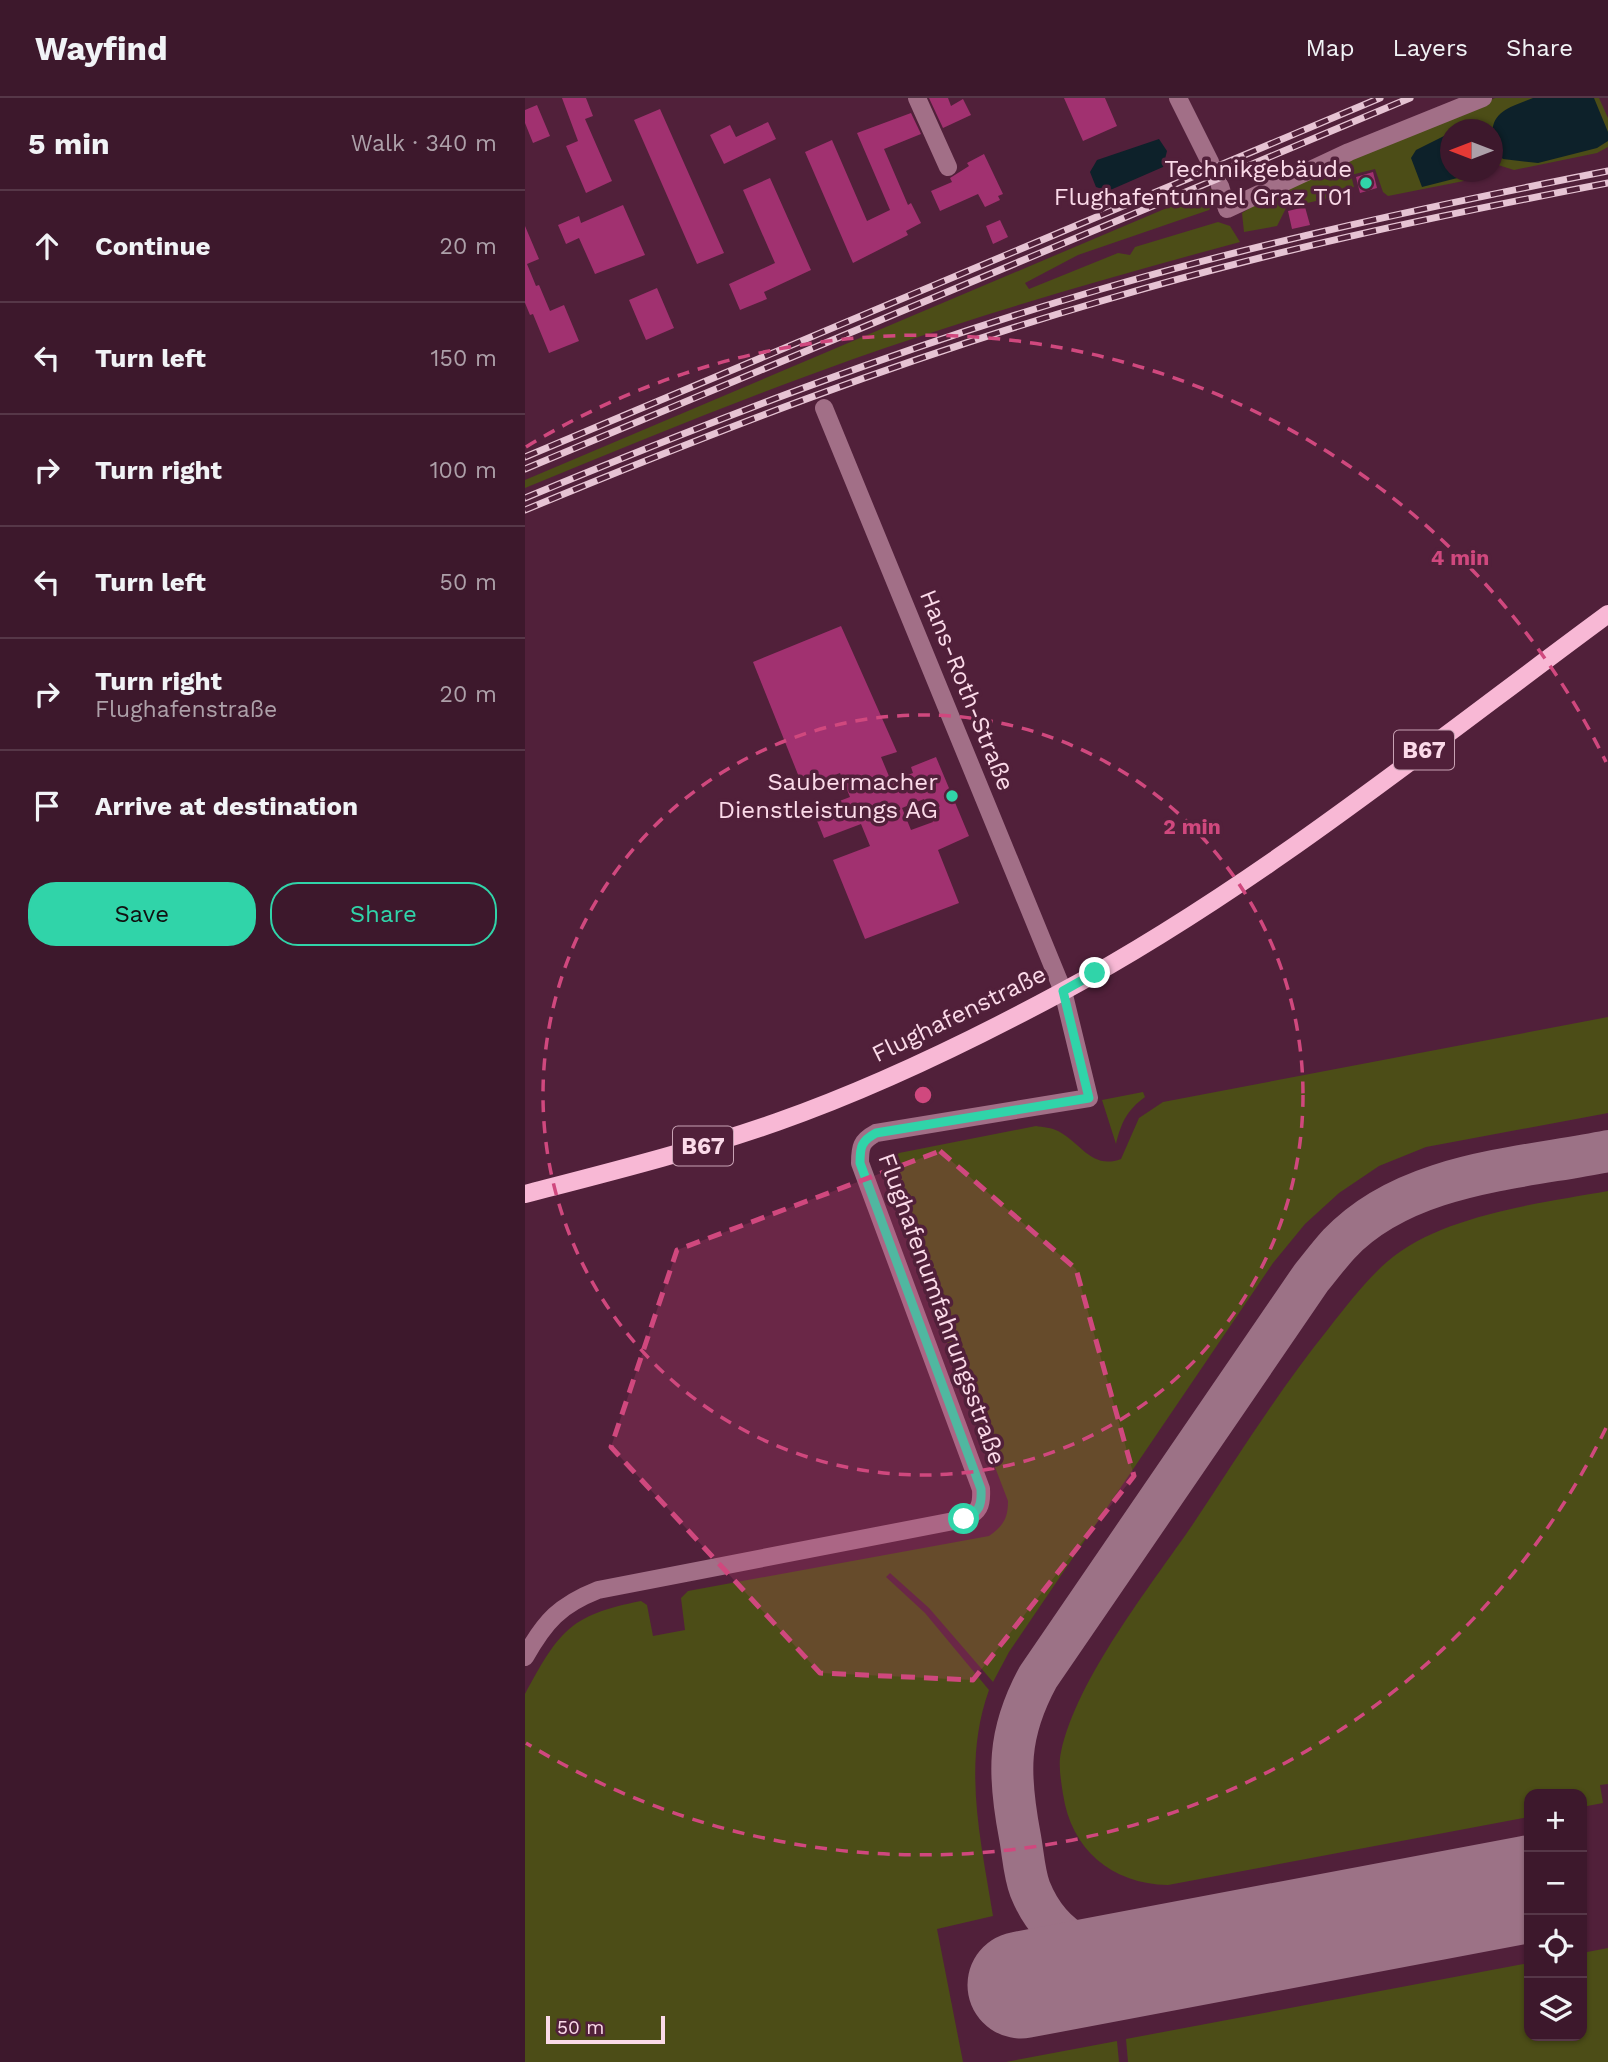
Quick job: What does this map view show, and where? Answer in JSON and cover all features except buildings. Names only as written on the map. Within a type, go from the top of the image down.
[{"type":"main road","name":"Flughafenstraße","points":[[525,1194],[676,1154],[804,1112],[925,1059],[1063,991],[1181,920],[1292,847],[1608,614]]},
{"type":"street","points":[[916,98],[948,167]]},
{"type":"street","points":[[1178,98],[1209,162]]},
{"type":"street","points":[[1220,187],[1227,209],[1349,152],[1483,98]]},
{"type":"street","name":"Hans-Roth-Straße","points":[[824,408],[1063,991]]},
{"type":"street","name":"Flughafenumfahrungsstraße","points":[[525,1657],[539,1632],[555,1614],[572,1600],[598,1590],[964,1519],[977,1513],[982,1503],[981,1489],[860,1163],[860,1147],[865,1139],[876,1133],[1089,1098],[1063,991]]},
{"type":"highlighted area","points":[[940,1151],[1076,1269],[1134,1476],[973,1680],[820,1673],[611,1447],[677,1250]]},
{"type":"shaded area","points":[[1495,98],[1599,98],[1608,118],[1608,147],[1597,153],[1514,170],[1503,167],[1503,119],[1446,119]]},
{"type":"shaded area","points":[[1440,121],[1440,182],[1459,182],[1388,196],[1383,192],[1375,169],[1351,175],[1354,187],[1333,191],[1333,197],[1286,208],[1277,226],[1244,232],[1242,213],[1279,190]]},
{"type":"shaded area","points":[[1214,188],[1215,201],[1209,210],[1078,255],[1025,283],[1029,289],[1118,253],[1130,255],[1135,247],[1218,222],[1230,226],[1240,242],[1062,292],[885,348],[659,433],[525,488],[525,480]]},
{"type":"shaded area","points":[[1608,1017],[1608,1113],[1426,1147],[1379,1166],[1339,1193],[1305,1224],[1273,1263],[1009,1652],[993,1682],[929,1608],[890,1573],[886,1577],[925,1613],[989,1690],[981,1718],[975,1775],[979,1831],[993,1916],[937,1929],[963,2062],[525,2062],[525,1694],[558,1641],[582,1620],[617,1606],[641,1601],[647,1605],[653,1636],[685,1630],[681,1598],[688,1591],[989,1536],[1006,1517],[1008,1501],[889,1190],[888,1170],[891,1161],[899,1153],[1036,1126],[1058,1131],[1094,1158],[1111,1161],[1121,1159],[1139,1118],[1163,1102]]},
{"type":"shaded area","points":[[1143,1092],[1145,1097],[1126,1118],[1116,1144],[1102,1100]]},
{"type":"shaded area","points":[[1608,1191],[1608,1784],[1600,1785],[1603,1803],[1587,1806],[1587,1789],[1524,1789],[1524,1818],[1168,1885],[1147,1883],[1112,1870],[1097,1860],[1075,1831],[1067,1814],[1060,1773],[1060,1757],[1070,1724],[1098,1664],[1276,1400],[1372,1276],[1410,1245],[1435,1232],[1523,1206]]},
{"type":"shaded area","points":[[1608,1948],[1608,2062],[1128,2062],[1126,2039],[1524,1964],[1524,2041],[1587,2041],[1587,1952]]},
{"type":"shaded area","points":[[1117,2041],[1119,2062],[1006,2062]]},
{"type":"water","points":[[1533,98],[1594,98],[1608,132],[1608,141],[1597,148],[1538,163],[1503,159],[1503,119],[1496,119],[1510,107]]},
{"type":"water","points":[[1440,138],[1442,182],[1422,187],[1411,158],[1416,150]]},
{"type":"water","points":[[1159,139],[1167,151],[1163,167],[1108,191],[1096,187],[1090,172],[1097,160]]},
{"type":"taxiway","points":[[1154,1960],[1114,1957],[1079,1946],[1051,1924],[1030,1889],[1016,1814],[1012,1774],[1020,1717],[1038,1677],[1311,1278],[1339,1244],[1366,1220],[1397,1202],[1430,1188],[1501,1170],[1608,1151]]},
{"type":"runway","points":[[1021,1985],[1524,1890]]},
{"type":"tunnel","points":[[1210,162],[1220,186]]},
{"type":"railway","points":[[525,457],[1380,98]]},
{"type":"railway","points":[[525,469],[1410,98]]},
{"type":"railway","points":[[525,498],[809,386],[1025,312],[1161,272],[1352,225],[1608,171]]},
{"type":"railway","points":[[525,510],[809,398],[1025,324],[1161,284],[1351,236],[1608,183]]},
{"type":"place","name":"Technikgebäude Flughafentunnel Graz T01","points":[[1366,183]]},
{"type":"place","name":"Saubermacher Dienstleistungs AG","points":[[952,796]]},
{"type":"route","points":[[964,1519],[977,1513],[982,1503],[981,1489],[860,1163],[860,1147],[865,1139],[876,1133],[1089,1098],[1079,1047],[1063,991],[1095,973]]}]
